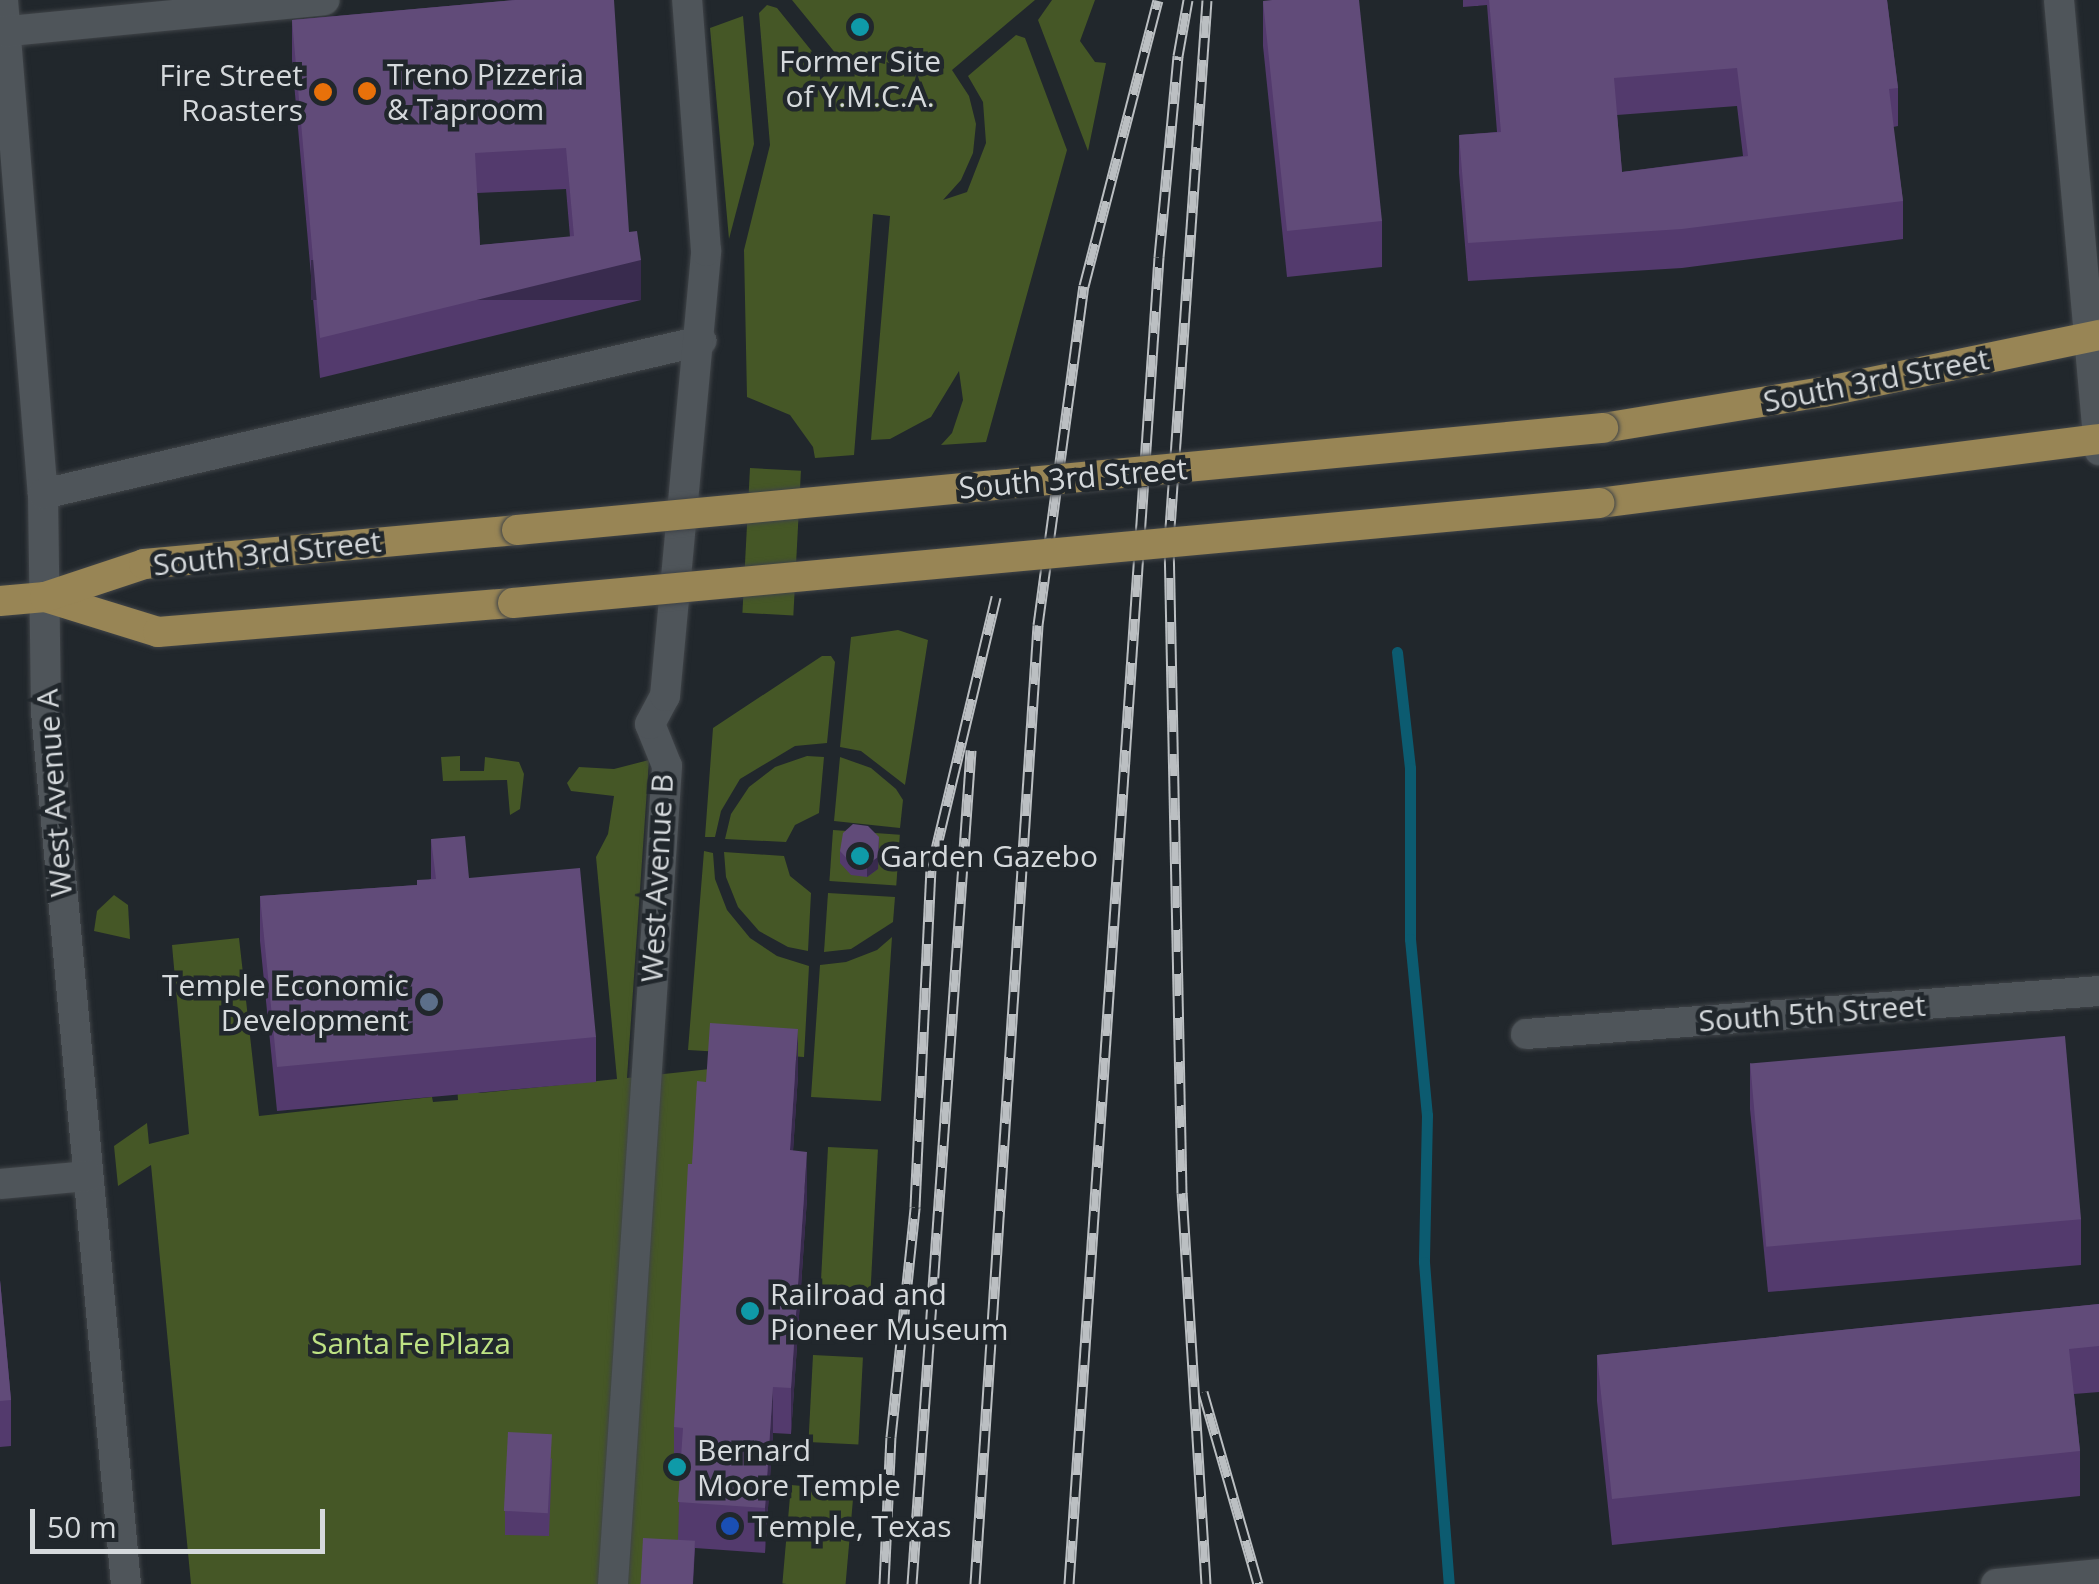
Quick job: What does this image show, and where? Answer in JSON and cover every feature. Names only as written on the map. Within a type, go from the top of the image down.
[{"type":"main road","name":"South 3rd Street","points":[[0,601],[45,597],[144,564],[1604,428],[1824,392],[2094,336]]},
{"type":"main road","name":"South 3rd Street","points":[[45,597],[158,632],[513,603],[1599,502],[2098,440]]},
{"type":"street","name":"West Avenue A","points":[[3,0],[43,494],[46,712],[126,1584]]},
{"type":"street","points":[[3,31],[324,0]]},
{"type":"street","name":"West Avenue B","points":[[614,1584],[667,766],[650,724],[664,696],[701,342],[706,250],[686,0]]},
{"type":"street","points":[[2059,0],[2094,336],[2099,450]]},
{"type":"street","points":[[43,494],[701,342]]},
{"type":"street","name":"South 5th Street","points":[[1526,1034],[2099,991]]},
{"type":"street","points":[[0,1184],[88,1176]]},
{"type":"street","points":[[1996,1584],[2099,1574]]},
{"type":"green space","points":[[792,0],[1035,0],[952,70],[969,96],[976,124],[973,153],[961,180],[943,200],[967,192],[986,143],[983,102],[968,76],[1016,35],[1025,38],[1067,150],[986,442],[941,445],[952,433],[963,400],[959,371],[931,417],[890,439],[871,440],[890,216],[873,214],[854,455],[815,458],[813,447],[790,415],[747,397],[744,250],[770,145],[759,13],[767,5],[777,8],[819,60],[820,80],[841,60]]},
{"type":"green space","points":[[1052,0],[1095,0],[1080,41],[1095,62],[1106,63],[1088,151],[1038,20]]},
{"type":"green space","points":[[743,16],[754,144],[729,239],[710,28]]},
{"type":"green space","points":[[750,468],[801,471],[793,615],[742,613]]},
{"type":"green space","points":[[898,630],[928,640],[905,785],[861,751],[840,747],[851,637]]},
{"type":"green space","points":[[822,656],[831,656],[835,662],[827,743],[795,746],[740,779],[721,811],[715,837],[705,837],[713,728]]},
{"type":"green space","points":[[460,756],[460,771],[484,771],[485,757],[519,762],[524,774],[520,809],[510,815],[507,780],[443,781],[441,757]]},
{"type":"green space","points":[[807,756],[824,757],[819,813],[795,825],[786,842],[725,839],[731,814],[749,787],[775,767]]},
{"type":"green space","points":[[840,757],[871,768],[896,789],[903,800],[900,828],[834,821]]},
{"type":"green space","name":"Santa Fe Plaza","points":[[649,760],[627,1078],[710,1069],[674,1473],[683,1474],[678,1547],[641,1584],[191,1584],[151,1165],[118,1186],[114,1146],[147,1123],[149,1144],[189,1134],[172,945],[239,938],[259,1116],[432,1097],[433,1102],[458,1100],[457,1084],[480,1093],[617,1079],[596,857],[608,834],[614,796],[571,791],[567,783],[579,767],[614,769]]},
{"type":"green space","points":[[833,830],[900,835],[896,886],[829,881]]},
{"type":"green space","points":[[704,851],[713,853],[715,879],[727,910],[750,938],[777,956],[809,966],[804,1057],[688,1050]]},
{"type":"green space","points":[[724,852],[784,856],[790,876],[811,893],[808,951],[788,947],[759,931],[738,907],[726,877]]},
{"type":"green space","points":[[828,893],[895,897],[893,922],[851,949],[824,952]]},
{"type":"green space","points":[[114,895],[128,905],[130,939],[94,931],[97,911]]},
{"type":"green space","points":[[892,937],[881,1101],[811,1097],[820,965],[846,962],[877,950]]},
{"type":"green space","points":[[828,1147],[878,1150],[870,1296],[820,1294]]},
{"type":"green space","points":[[813,1355],[863,1358],[858,1444],[808,1442]]},
{"type":"green space","points":[[791,1485],[854,1490],[846,1584],[782,1584]]},
{"type":"building","points":[[515,0],[614,0],[629,232],[637,231],[641,260],[320,338],[292,20]],"holes":[[[566,148],[574,236],[480,245],[475,153]]]},
{"type":"building","points":[[1359,0],[1382,221],[1287,231],[1263,1]]},
{"type":"building","points":[[1489,0],[1887,0],[1898,88],[1889,89],[1903,201],[1682,229],[1468,243],[1459,135],[1501,132]],"holes":[[[1737,68],[1748,156],[1622,172],[1614,78]]]},
{"type":"building","name":"Garden Gazebo","points":[[853,824],[868,826],[879,837],[878,857],[867,865],[851,863],[840,851],[843,833]]},
{"type":"building","name":"Temple Economic Development","points":[[465,836],[469,878],[580,868],[596,1037],[277,1067],[260,896],[417,885],[417,880],[436,879],[431,839]]},
{"type":"building","points":[[710,1023],[798,1029],[790,1150],[807,1152],[791,1388],[773,1387],[765,1508],[678,1502],[683,1428],[674,1427],[688,1164],[692,1164],[697,1081],[706,1082]]},
{"type":"building","points":[[2065,1036],[2081,1219],[1766,1247],[1750,1064]]},
{"type":"building","points":[[0,1280],[11,1400],[0,1401]]},
{"type":"building","points":[[2099,1304],[2099,1346],[2069,1349],[2080,1451],[1612,1499],[1597,1355]]},
{"type":"building","points":[[508,1432],[552,1434],[548,1513],[504,1511]]},
{"type":"building","points":[[643,1538],[695,1541],[693,1584],[641,1584]]},
{"type":"waterway","points":[[1397,652],[1410,768],[1410,939],[1427,1115],[1424,1262],[1449,1584]]},
{"type":"railway","points":[[975,1584],[1038,625],[1084,286],[1158,0]]},
{"type":"railway","points":[[1069,1584],[1159,257],[1178,56],[1188,0]]},
{"type":"railway","points":[[1206,1584],[1182,1193],[1169,542],[1207,0]]},
{"type":"railway","points":[[884,1584],[891,1437],[915,1207],[931,870],[996,597]]},
{"type":"railway","points":[[912,1584],[971,750]]},
{"type":"railway","points":[[1203,1392],[1258,1584]]},
{"type":"place","name":"Former Site of Y.M.C.A.","points":[[860,27]]},
{"type":"place","name":"Treno Pizzeria & Taproom","points":[[367,91]]},
{"type":"place","name":"Fire Street Roasters","points":[[323,92]]},
{"type":"place","name":"Garden Gazebo","points":[[860,856]]},
{"type":"place","name":"Temple Economic Development","points":[[429,1002]]},
{"type":"place","name":"Railroad and Pioneer Museum","points":[[750,1311]]},
{"type":"place","name":"Bernard Moore Temple","points":[[677,1467]]},
{"type":"place","name":"Temple, Texas","points":[[730,1526]]}]
